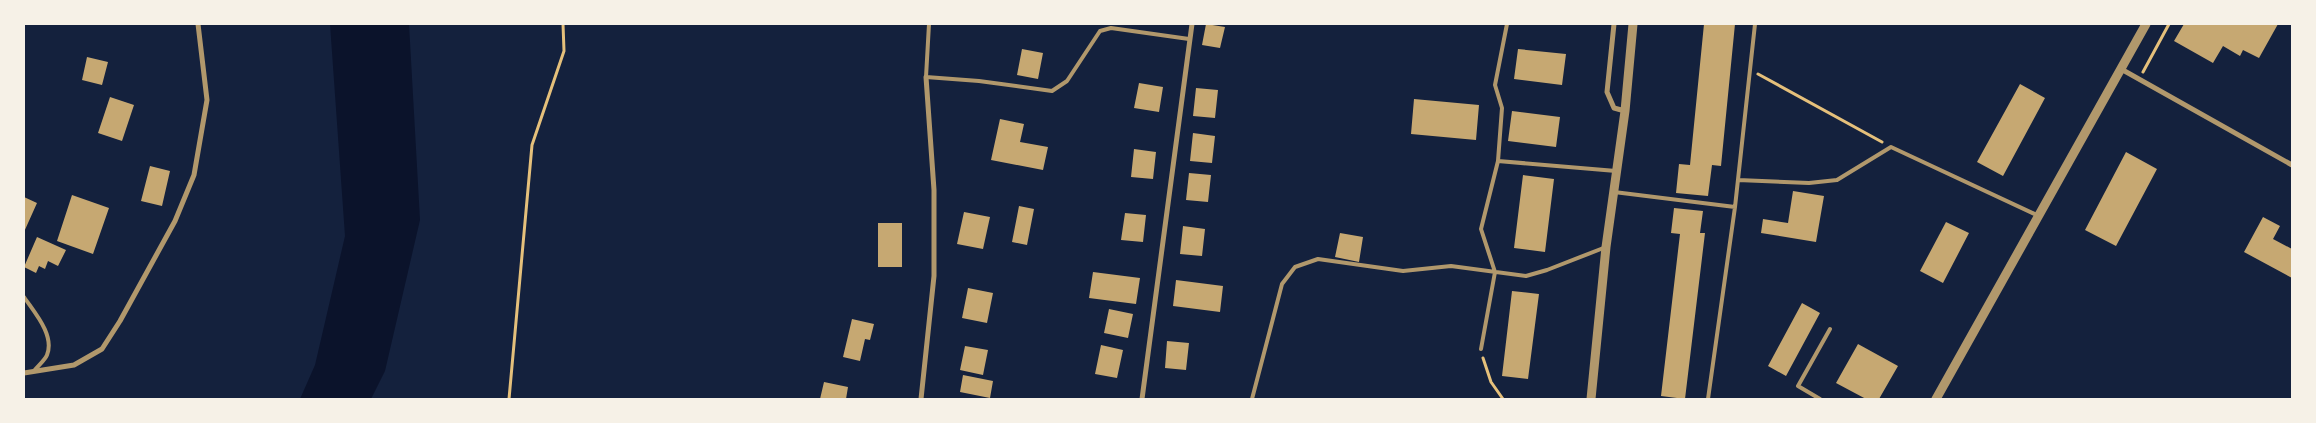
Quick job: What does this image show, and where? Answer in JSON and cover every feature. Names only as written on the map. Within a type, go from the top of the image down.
[{"type":"street","points":[[24,373],[74,365],[102,349],[120,321],[176,221],[194,175],[207,100],[198,24]]},
{"type":"street","points":[[1142,399],[1188,39],[1192,24]]},
{"type":"street","points":[[1614,24],[1607,92],[1614,108],[1624,111]]},
{"type":"street","points":[[1591,399],[1606,247],[1624,111],[1633,24]]},
{"type":"street","points":[[1936,399],[2146,24]]},
{"type":"street","points":[[2121,69],[2292,165]]},
{"type":"street","points":[[921,399],[934,276],[934,190],[926,77]]},
{"type":"lane","points":[[929,24],[926,77],[978,80],[1052,91],[1067,81],[1100,30],[1111,28],[1188,39]]},
{"type":"lane","points":[[1481,349],[1495,272],[1481,229],[1498,160],[1502,108],[1495,85],[1507,24]]},
{"type":"lane","points":[[1708,399],[1735,207],[1755,24]]},
{"type":"lane","points":[[1738,180],[1809,183],[1837,180],[1891,147],[2039,216]]},
{"type":"lane","points":[[1498,160],[1616,171]]},
{"type":"lane","points":[[1614,192],[1735,207]]},
{"type":"lane","points":[[1252,399],[1282,284],[1295,267],[1318,259],[1403,271],[1451,266],[1526,276],[1548,270],[1606,247]]},
{"type":"lane","points":[[24,297],[43,326],[48,339],[47,355],[33,372]]},
{"type":"lane","points":[[1820,399],[1798,386],[1830,329]]},
{"type":"path","points":[[509,399],[532,145],[564,51],[563,24]]},
{"type":"path","points":[[2139,79],[2169,24]]},
{"type":"path","points":[[1750,69],[1891,147]]},
{"type":"path","points":[[1481,349],[1491,382],[1502,399]]},
{"type":"water","points":[[330,24],[409,24],[420,220],[385,371],[371,399],[300,399],[315,365],[345,236]]},
{"type":"building","points":[[1206,24],[1225,27],[1220,48],[1202,45]]},
{"type":"building","points":[[1704,24],[1735,24],[1721,166],[1712,165],[1708,196],[1676,193],[1679,164],[1690,165]]},
{"type":"building","points":[[2184,24],[2278,24],[2259,58],[2243,50],[2240,56],[2223,46],[2213,63],[2174,41]]},
{"type":"building","points":[[1022,49],[1043,53],[1038,79],[1017,75]]},
{"type":"building","points":[[1518,49],[1566,54],[1562,85],[1514,79]]},
{"type":"building","points":[[87,57],[108,62],[102,85],[82,80]]},
{"type":"building","points":[[1139,83],[1163,87],[1159,112],[1134,108]]},
{"type":"building","points":[[2020,84],[2045,98],[2003,176],[1977,162]]},
{"type":"building","points":[[1196,88],[1218,90],[1215,118],[1193,116]]},
{"type":"building","points":[[110,97],[134,105],[122,141],[98,133]]},
{"type":"building","points":[[1414,99],[1479,105],[1476,140],[1411,134]]},
{"type":"building","points":[[1512,111],[1560,117],[1556,147],[1508,141]]},
{"type":"building","points":[[1000,119],[1024,124],[1020,142],[1048,147],[1043,170],[991,160]]},
{"type":"building","points":[[1193,133],[1215,136],[1212,163],[1190,161]]},
{"type":"building","points":[[1134,149],[1156,152],[1153,179],[1131,177]]},
{"type":"building","points":[[2126,152],[2157,169],[2116,246],[2085,230]]},
{"type":"building","points":[[150,166],[170,171],[162,206],[141,201]]},
{"type":"building","points":[[1189,173],[1211,175],[1208,202],[1186,200]]},
{"type":"building","points":[[1523,175],[1554,179],[1545,252],[1514,248]]},
{"type":"building","points":[[1793,191],[1824,196],[1816,242],[1761,233],[1763,219],[1788,223]]},
{"type":"building","points":[[72,195],[109,208],[93,254],[57,241]]},
{"type":"building","points":[[24,197],[37,203],[24,232]]},
{"type":"building","points":[[1019,206],[1034,209],[1027,245],[1012,242]]},
{"type":"building","points":[[1674,208],[1703,211],[1700,233],[1705,233],[1685,399],[1661,396],[1680,234],[1671,233]]},
{"type":"building","points":[[964,212],[990,217],[983,249],[957,244]]},
{"type":"building","points":[[1125,213],[1146,215],[1143,242],[1121,240]]},
{"type":"building","points":[[2263,217],[2280,226],[2273,239],[2292,249],[2292,278],[2244,252]]},
{"type":"building","points":[[1946,222],[1969,233],[1943,283],[1920,271]]},
{"type":"building","points":[[878,223],[902,223],[902,267],[878,267]]},
{"type":"building","points":[[1183,226],[1205,229],[1202,256],[1180,254]]},
{"type":"building","points":[[1340,233],[1363,237],[1359,262],[1335,257]]},
{"type":"building","points":[[37,237],[66,250],[58,266],[48,261],[45,269],[39,266],[36,273],[24,267]]},
{"type":"building","points":[[1093,272],[1140,278],[1136,304],[1089,298]]},
{"type":"building","points":[[1176,280],[1223,286],[1220,312],[1173,306]]},
{"type":"building","points":[[968,288],[993,293],[987,323],[962,318]]},
{"type":"building","points":[[1512,291],[1539,294],[1528,379],[1502,376]]},
{"type":"building","points":[[1802,303],[1820,313],[1786,376],[1768,366]]},
{"type":"building","points":[[1109,309],[1133,314],[1128,338],[1104,333]]},
{"type":"building","points":[[852,319],[874,324],[870,340],[865,339],[860,361],[843,357]]},
{"type":"building","points":[[1167,341],[1189,343],[1186,370],[1165,368]]},
{"type":"building","points":[[1858,344],[1898,366],[1879,399],[1866,399],[1836,383]]},
{"type":"building","points":[[1101,345],[1123,350],[1117,378],[1095,374]]},
{"type":"building","points":[[965,346],[988,350],[983,375],[960,370]]},
{"type":"building","points":[[963,375],[993,381],[990,398],[960,392]]},
{"type":"building","points":[[824,382],[848,387],[846,399],[820,399]]}]
